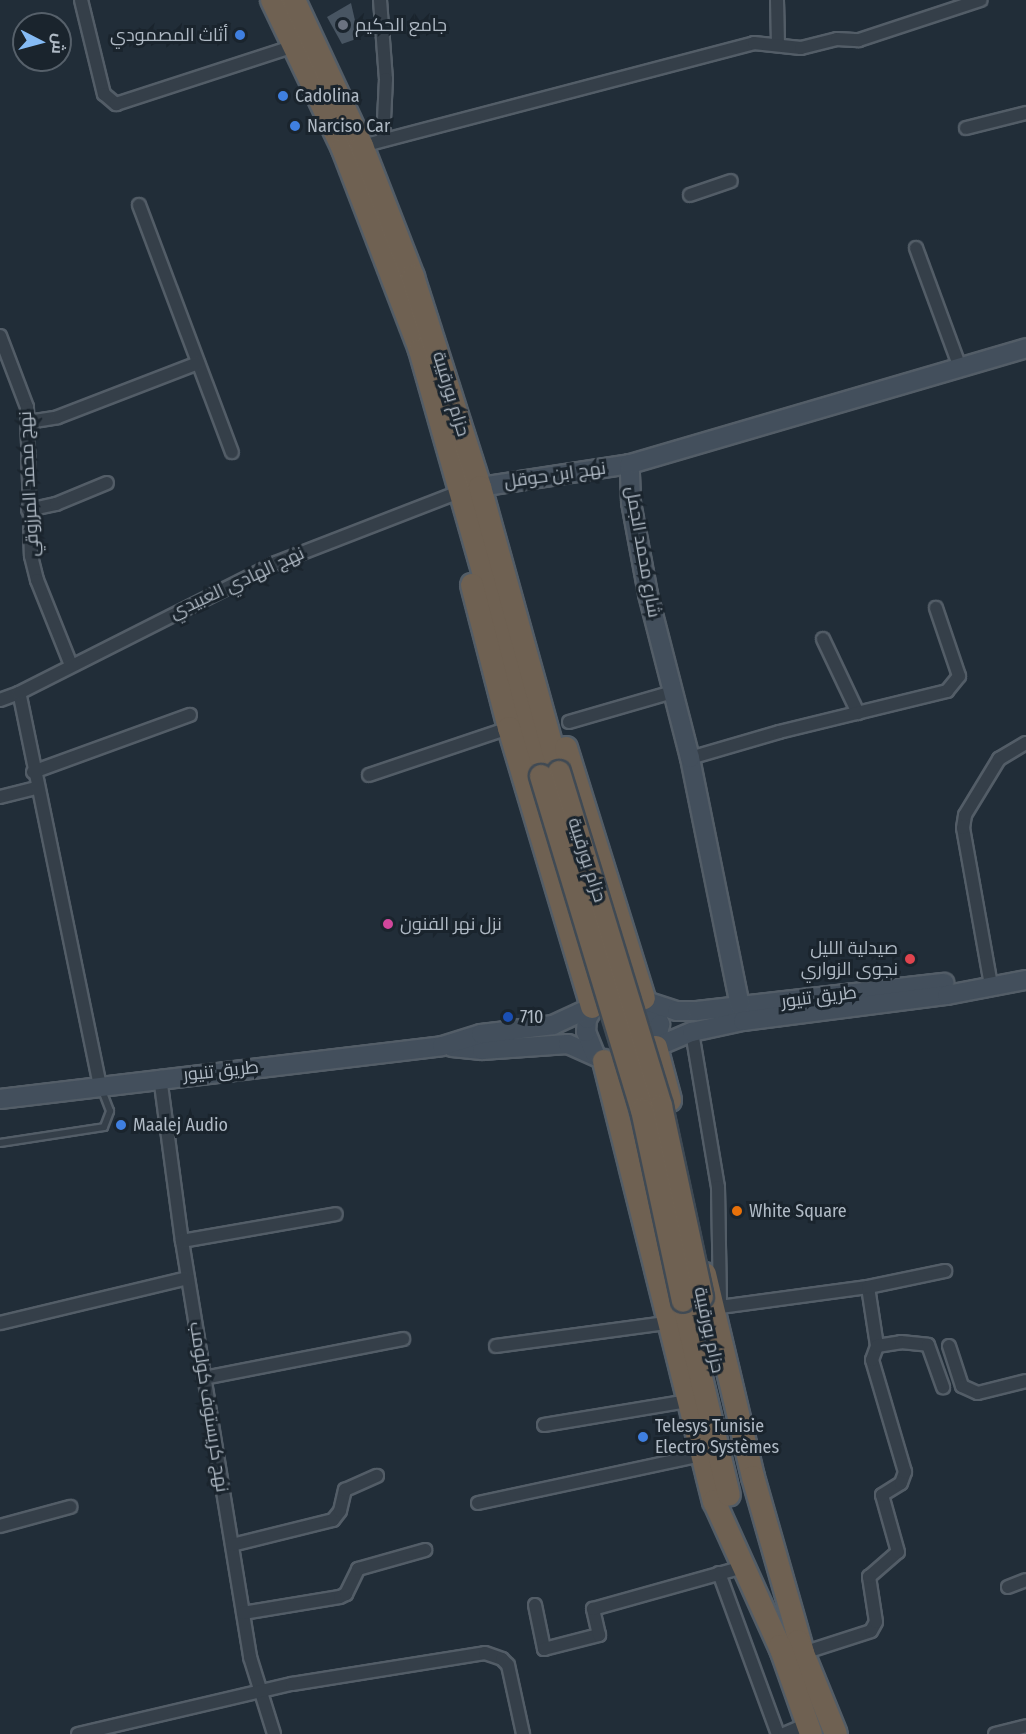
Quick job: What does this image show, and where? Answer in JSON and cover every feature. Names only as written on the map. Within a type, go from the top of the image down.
[{"type":"highway","name":"حزام بورقيبة","points":[[272,0],[343,149],[397,285],[471,489]]},
{"type":"highway","name":"حزام بورقيبة","points":[[294,0],[372,143],[413,277],[642,1110],[704,1303],[725,1485],[794,1655],[836,1734]]},
{"type":"highway","points":[[471,489],[470,576],[509,728],[592,1008]]},
{"type":"highway","points":[[471,489],[509,546],[629,960],[646,1000]]},
{"type":"highway","points":[[656,1047],[671,1102],[704,1303]]},
{"type":"highway","points":[[599,1057],[618,1106],[666,1323],[714,1501],[743,1566],[794,1655]]},
{"type":"highway","name":"حزام بورقيبة","points":[[794,1655],[809,1729]]},
{"type":"main road","name":"شارع محمد الجمل","points":[[740,1006],[690,758],[645,583],[631,502],[630,464],[959,365],[1026,348]]},
{"type":"main road","name":"نهج ابن حوقل","points":[[471,489],[630,464]]},
{"type":"main road","name":"طريق تنيور","points":[[656,1047],[692,1032],[743,1021],[947,995],[1026,980]]},
{"type":"main road","name":"طريق تنيور","points":[[646,1000],[677,1011],[939,983],[991,985]]},
{"type":"main road","points":[[625,992],[646,1000],[660,1024],[656,1047],[643,1060],[627,1066],[599,1057],[586,1032],[592,1008],[613,993],[625,992]]},
{"type":"main road","name":"طريق تنيور","points":[[0,1099],[160,1077],[442,1046],[480,1034],[554,1025],[592,1008]]},
{"type":"main road","name":"طريق تنيور","points":[[442,1046],[482,1050],[568,1044],[599,1057]]},
{"type":"street","points":[[81,0],[104,94],[117,104],[295,46]]},
{"type":"street","points":[[380,0],[386,79],[372,143],[743,46],[781,44],[801,48],[837,39],[856,40],[981,0]]},
{"type":"street","points":[[777,0],[781,44]]},
{"type":"street","points":[[966,128],[1026,113]]},
{"type":"street","points":[[690,195],[731,181]]},
{"type":"street","points":[[139,205],[232,452]]},
{"type":"street","points":[[916,248],[959,365]]},
{"type":"street","name":"نهج محمد المرزوقي","points":[[0,336],[23,392],[28,422],[28,510],[37,580],[71,665]]},
{"type":"street","points":[[28,422],[58,417],[198,363]]},
{"type":"street","points":[[28,510],[56,504],[107,483]]},
{"type":"street","name":"نهج الهادي العبيدي","points":[[0,700],[19,693],[276,563],[471,489]]},
{"type":"street","points":[[690,758],[947,691],[959,676],[936,608]]},
{"type":"street","points":[[823,639],[858,713]]},
{"type":"street","points":[[569,722],[672,692]]},
{"type":"street","points":[[19,693],[36,788],[100,1086]]},
{"type":"street","points":[[33,772],[190,715]]},
{"type":"street","points":[[369,775],[509,728]]},
{"type":"street","points":[[991,985],[963,828],[965,815],[999,759],[1026,743]]},
{"type":"street","points":[[0,798],[36,788]]},
{"type":"street","points":[[692,1032],[718,1187],[704,1303],[868,1287],[945,1270]]},
{"type":"street","name":"نهج كريستوف كولومب","points":[[160,1077],[182,1241],[250,1658],[262,1690],[274,1734]]},
{"type":"street","points":[[182,1241],[336,1214]]},
{"type":"street","points":[[0,1323],[188,1278]]},
{"type":"street","points":[[794,1655],[871,1631],[875,1617],[869,1577],[898,1552],[882,1495],[901,1483],[905,1472],[872,1360],[877,1346],[868,1287]]},
{"type":"street","points":[[496,1346],[666,1323]]},
{"type":"street","points":[[204,1378],[403,1339]]},
{"type":"street","points":[[877,1346],[901,1342],[928,1345],[943,1387]]},
{"type":"street","points":[[949,1346],[962,1386],[978,1393],[1026,1381]]},
{"type":"street","points":[[544,1425],[687,1401]]},
{"type":"street","points":[[478,1503],[702,1455]]},
{"type":"street","points":[[232,1545],[333,1520],[340,1511],[345,1490],[377,1476]]},
{"type":"street","points":[[0,1526],[70,1507]]},
{"type":"street","points":[[243,1613],[340,1597],[346,1594],[358,1569],[425,1550]]},
{"type":"street","points":[[535,1605],[544,1649],[599,1635],[593,1609],[743,1566]]},
{"type":"street","points":[[719,1574],[778,1734]]},
{"type":"street","points":[[1008,1587],[1026,1580]]},
{"type":"street","points":[[78,1734],[262,1690],[485,1653],[502,1659],[508,1665],[523,1734]]},
{"type":"street","points":[[995,1734],[1026,1726]]},
{"type":"street","points":[[784,1734],[809,1729]]},
{"type":"lane","points":[[0,1143],[104,1127],[110,1111],[100,1086]]},
{"type":"building","points":[[351,3],[359,38],[342,44],[327,17]]},
{"type":"place","name":"جامع الحكيم","points":[[343,25]]},
{"type":"place","name":"أثاث المصمودي","points":[[240,35]]},
{"type":"place","name":"Cadolina","points":[[283,96]]},
{"type":"place","name":"Narciso Car","points":[[295,126]]},
{"type":"place","name":"نزل نهر الفنون","points":[[388,924]]},
{"type":"place","name":"صيدلية الليل نجوى الزواري","points":[[910,959]]},
{"type":"place","name":"710","points":[[508,1017]]},
{"type":"place","name":"Maalej Audio","points":[[121,1125]]},
{"type":"place","name":"White Square","points":[[737,1211]]},
{"type":"place","name":"Telesys Tunisie Electro Systèmes","points":[[643,1437]]}]
